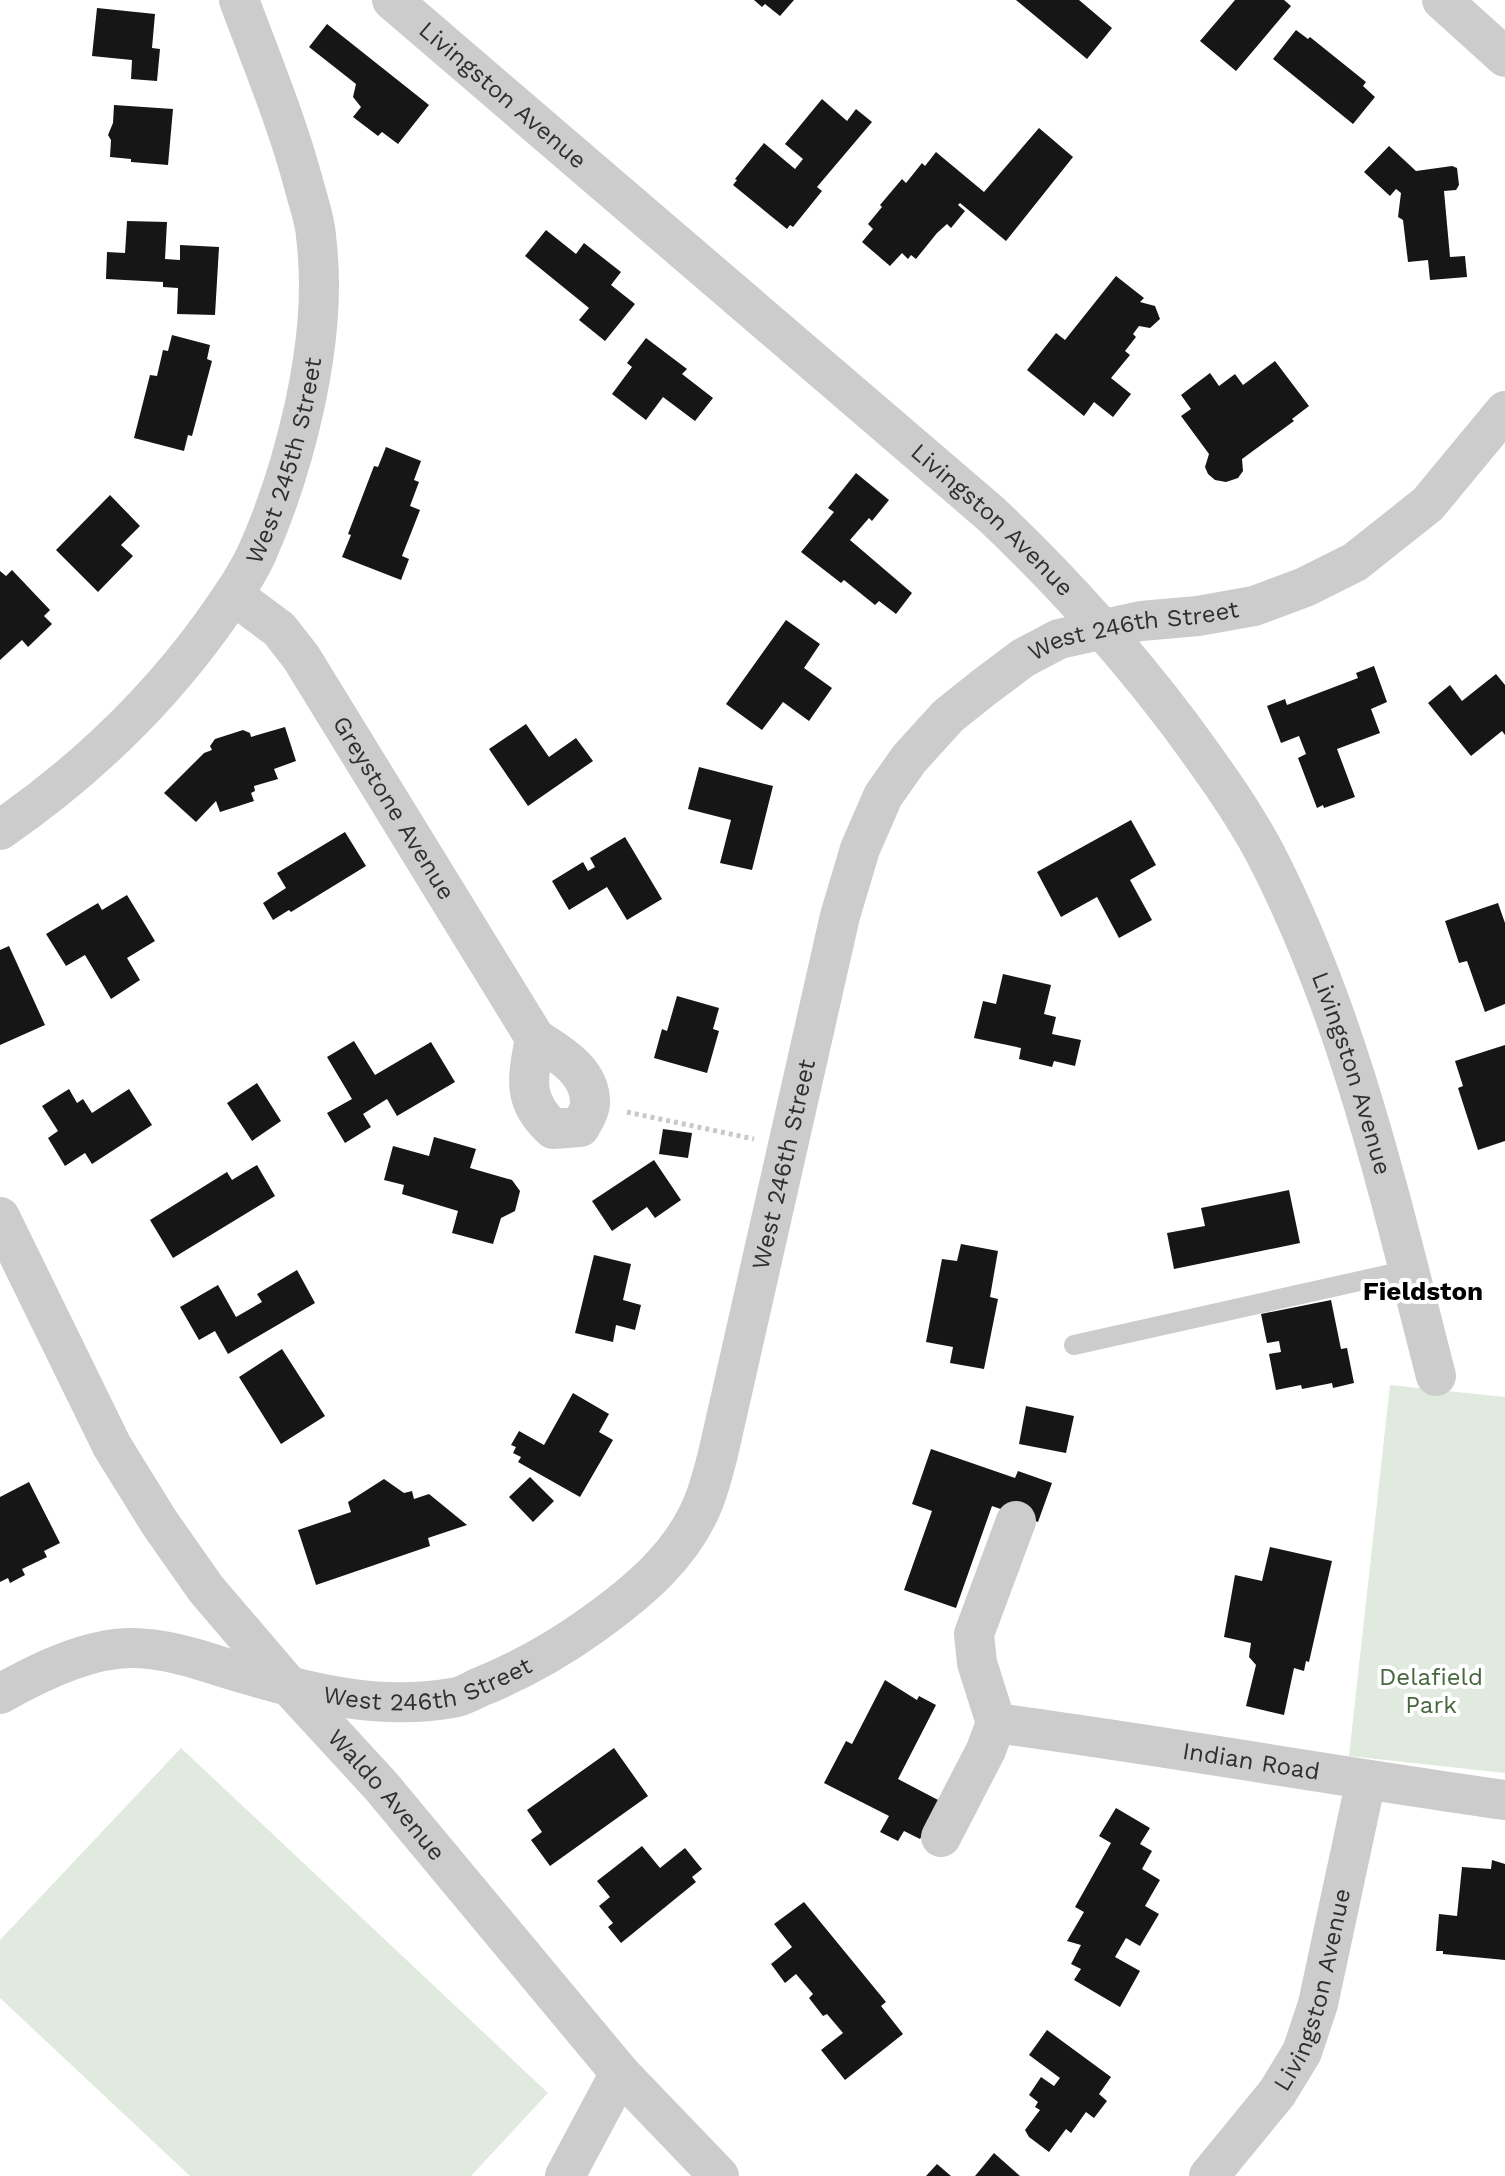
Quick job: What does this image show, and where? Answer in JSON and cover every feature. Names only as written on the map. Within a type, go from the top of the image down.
[{"type":"street","name":"West 245th Street","points":[[0,830],[71,776],[148,704],[192,652],[233,595],[256,555],[288,467],[313,364],[321,300],[316,232],[302,177],[239,0]]},
{"type":"street","name":"Livingston Avenue","points":[[392,0],[991,514],[1054,573],[1104,628],[1218,775],[1263,850],[1294,912],[1334,1011],[1384,1172],[1436,1376]]},
{"type":"street","points":[[1442,0],[1505,57]]},
{"type":"street","name":"West 246th Street","points":[[0,1694],[34,1674],[87,1656],[129,1648],[174,1652],[289,1686],[357,1702],[405,1704],[456,1698],[511,1674],[565,1644],[651,1579],[681,1543],[704,1501],[718,1454],[840,916],[860,849],[883,796],[909,759],[948,716],[983,688],[1023,658],[1059,639],[1104,628],[1254,606],[1305,587],[1355,562],[1428,504],[1505,411]]},
{"type":"street","name":"Greystone Avenue","points":[[233,595],[279,629],[301,657],[535,1038],[564,1056],[585,1079],[590,1105]]},
{"type":"street","points":[[535,1038],[528,1080],[536,1113],[553,1129],[580,1127],[590,1105]]},
{"type":"street","name":"Waldo Avenue","points":[[0,1217],[112,1446],[206,1589],[381,1786],[620,2073],[719,2176]]},
{"type":"street","points":[[941,1837],[986,1750],[996,1723],[977,1663],[974,1634],[1016,1521]]},
{"type":"street","name":"Indian Road","points":[[996,1723],[1505,1800]]},
{"type":"street","name":"Livingston Avenue","points":[[1209,2176],[1277,2093],[1302,2052],[1318,2004],[1366,1780]]},
{"type":"street","points":[[565,2176],[620,2073]]},
{"type":"lane","points":[[1074,1345],[1409,1270]]},
{"type":"path","points":[[590,1105],[789,1147]]},
{"type":"green space","name":"Delafield Park","points":[[1390,1385],[1505,1397],[1505,1773],[1349,1756]]},
{"type":"green space","points":[[181,1748],[548,2093],[471,2176],[190,2176],[0,1998],[0,1940]]},
{"type":"building","points":[[754,0],[794,0],[780,16]]},
{"type":"building","points":[[1016,0],[1079,0],[1112,28],[1087,59]]},
{"type":"building","points":[[1235,0],[1284,0],[1291,6],[1236,71],[1200,41]]},
{"type":"building","points":[[97,8],[155,14],[152,48],[160,49],[157,81],[131,79],[132,60],[92,56]]},
{"type":"building","points":[[327,24],[429,105],[398,144],[382,132],[378,136],[353,117],[361,107],[353,97],[356,84],[309,47]]},
{"type":"building","points":[[1296,30],[1308,39],[1310,37],[1366,82],[1363,86],[1375,97],[1353,124],[1273,59]]},
{"type":"building","points":[[822,99],[847,121],[856,109],[872,122],[817,187],[822,191],[793,227],[790,225],[787,229],[733,185],[764,143],[795,169],[803,159],[785,144]]},
{"type":"building","points":[[114,105],[173,109],[168,165],[110,157],[111,140],[108,135],[113,123]]},
{"type":"building","points":[[1039,128],[1073,157],[1006,241],[960,203],[958,205],[965,211],[951,228],[947,224],[937,233],[916,259],[911,255],[908,259],[902,253],[890,266],[862,242],[873,229],[868,224],[882,207],[880,205],[902,179],[906,183],[922,163],[925,166],[936,152],[984,192]]},
{"type":"building","points":[[1389,146],[1416,171],[1457,168],[1459,185],[1456,190],[1444,191],[1450,257],[1465,256],[1467,277],[1430,280],[1428,260],[1408,262],[1403,220],[1398,217],[1401,193],[1396,189],[1390,196],[1364,172]]},
{"type":"building","points":[[127,221],[167,222],[165,259],[180,260],[180,245],[219,247],[215,315],[177,314],[178,288],[163,287],[163,282],[106,279],[107,252],[125,253]]},
{"type":"building","points":[[546,230],[576,254],[584,243],[621,272],[611,285],[635,304],[605,341],[579,320],[589,308],[525,256]]},
{"type":"building","points":[[1116,276],[1144,298],[1140,302],[1155,306],[1160,319],[1150,328],[1139,326],[1133,334],[1136,337],[1125,351],[1130,355],[1111,378],[1131,394],[1113,417],[1094,402],[1084,416],[1027,370],[1056,333],[1065,340]]},
{"type":"building","points":[[172,335],[210,345],[207,359],[212,361],[192,436],[188,435],[184,451],[134,438],[150,375],[157,376],[163,350],[168,351]]},
{"type":"building","points":[[646,338],[687,369],[682,374],[713,398],[695,421],[663,397],[646,420],[612,394],[632,367],[627,363]]},
{"type":"building","points":[[1275,361],[1309,406],[1292,419],[1294,421],[1242,459],[1243,471],[1238,478],[1226,482],[1215,480],[1205,467],[1209,454],[1181,416],[1191,409],[1181,395],[1210,373],[1219,386],[1235,374],[1243,385]]},
{"type":"building","points":[[386,447],[421,461],[414,480],[419,482],[410,506],[420,510],[402,556],[409,559],[401,580],[342,557],[374,466],[378,467]]},
{"type":"building","points":[[856,473],[889,500],[872,521],[869,518],[850,540],[912,593],[896,614],[879,601],[875,605],[844,580],[841,583],[801,552],[834,512],[828,508]]},
{"type":"building","points":[[110,495],[140,526],[121,545],[133,556],[98,592],[56,550]]},
{"type":"building","points":[[12,570],[50,610],[44,616],[52,624],[28,647],[22,640],[0,660],[0,571],[6,576]]},
{"type":"building","points":[[786,620],[820,644],[804,668],[832,688],[809,721],[783,702],[762,730],[726,704]]},
{"type":"building","points":[[1374,666],[1387,702],[1371,709],[1380,733],[1337,749],[1355,797],[1317,808],[1298,758],[1306,754],[1299,736],[1281,743],[1267,706],[1285,699],[1287,705],[1358,678],[1356,673]]},
{"type":"building","points":[[1496,674],[1505,685],[1505,735],[1502,731],[1471,756],[1428,703],[1450,685],[1462,701]]},
{"type":"building","points":[[526,724],[549,757],[576,738],[593,761],[528,806],[489,749]]},
{"type":"building","points":[[285,727],[296,761],[274,769],[278,779],[254,786],[255,791],[251,793],[254,801],[220,812],[216,801],[196,822],[164,793],[204,753],[212,750],[210,746],[215,739],[243,730],[251,737]]},
{"type":"building","points":[[699,767],[773,786],[752,870],[720,863],[731,820],[688,809]]},
{"type":"building","points":[[1131,820],[1156,865],[1130,880],[1152,920],[1119,938],[1097,897],[1061,917],[1037,872]]},
{"type":"building","points":[[345,832],[366,866],[273,920],[263,903],[286,888],[277,873]]},
{"type":"building","points":[[625,837],[662,899],[627,920],[607,887],[569,910],[552,881],[583,862],[588,871],[595,867],[590,858]]},
{"type":"building","points":[[127,895],[155,941],[127,958],[140,980],[111,999],[85,955],[66,966],[46,934],[98,903],[102,910]]},
{"type":"building","points":[[1498,903],[1505,923],[1505,1004],[1485,1012],[1467,961],[1459,963],[1445,921]]},
{"type":"building","points":[[9,946],[45,1025],[0,1045],[0,950]]},
{"type":"building","points":[[1003,974],[1051,985],[1044,1014],[1056,1017],[1052,1034],[1081,1040],[1075,1066],[1054,1061],[1052,1067],[1019,1059],[1021,1048],[974,1038],[983,1001],[996,1004]]},
{"type":"building","points":[[677,996],[719,1008],[713,1029],[719,1031],[707,1073],[654,1058],[662,1029],[667,1031]]},
{"type":"building","points":[[354,1041],[375,1075],[431,1042],[455,1082],[397,1116],[387,1099],[363,1114],[371,1127],[345,1143],[327,1113],[352,1099],[327,1057]]},
{"type":"building","points":[[1505,1045],[1505,1141],[1478,1150],[1458,1088],[1463,1086],[1455,1061]]},
{"type":"building","points":[[257,1083],[281,1121],[252,1141],[227,1103]]},
{"type":"building","points":[[69,1089],[77,1103],[83,1099],[92,1113],[129,1089],[152,1125],[92,1164],[85,1153],[65,1166],[48,1138],[58,1131],[42,1106]]},
{"type":"building","points":[[663,1129],[692,1133],[688,1158],[659,1154]]},
{"type":"building","points":[[434,1137],[476,1149],[470,1168],[512,1180],[520,1191],[515,1211],[501,1218],[493,1244],[452,1233],[458,1211],[402,1194],[404,1185],[384,1180],[393,1146],[429,1156]]},
{"type":"building","points":[[654,1160],[681,1200],[655,1218],[647,1207],[612,1231],[592,1201]]},
{"type":"building","points":[[257,1165],[275,1196],[173,1258],[150,1220],[227,1172],[232,1180]]},
{"type":"building","points":[[1289,1190],[1300,1243],[1174,1269],[1167,1233],[1205,1226],[1201,1208]]},
{"type":"building","points":[[961,1244],[998,1251],[990,1297],[998,1299],[984,1369],[950,1363],[953,1347],[926,1342],[942,1259],[957,1261]]},
{"type":"building","points":[[594,1255],[631,1264],[623,1300],[641,1305],[635,1330],[616,1325],[613,1342],[575,1333]]},
{"type":"building","points":[[297,1270],[315,1303],[228,1354],[215,1331],[199,1340],[180,1307],[218,1285],[236,1317],[262,1302],[257,1294]]},
{"type":"building","points":[[1331,1300],[1341,1349],[1347,1348],[1354,1383],[1333,1388],[1332,1383],[1276,1390],[1269,1354],[1281,1352],[1279,1341],[1267,1343],[1261,1314]]},
{"type":"building","points":[[282,1349],[325,1416],[281,1444],[239,1377]]},
{"type":"building","points":[[573,1393],[609,1414],[599,1432],[613,1440],[580,1497],[518,1462],[521,1457],[513,1453],[516,1447],[511,1445],[519,1431],[544,1445]]},
{"type":"building","points":[[1026,1406],[1074,1416],[1066,1453],[1019,1444]]},
{"type":"building","points":[[931,1449],[1015,1478],[1018,1471],[1052,1483],[1038,1522],[992,1506],[956,1608],[904,1590],[932,1511],[912,1504]]},
{"type":"building","points":[[530,1477],[554,1501],[533,1522],[509,1497]]},
{"type":"building","points":[[384,1479],[404,1493],[412,1491],[414,1499],[429,1494],[467,1525],[428,1538],[430,1546],[316,1585],[298,1530],[351,1512],[348,1502]]},
{"type":"building","points":[[29,1482],[60,1543],[44,1551],[47,1557],[22,1569],[25,1575],[10,1583],[8,1578],[0,1582],[0,1497]]},
{"type":"building","points":[[1270,1547],[1332,1561],[1309,1662],[1306,1661],[1304,1671],[1294,1668],[1284,1715],[1246,1706],[1256,1665],[1249,1657],[1251,1643],[1224,1637],[1235,1575],[1262,1581]]},
{"type":"building","points":[[885,1680],[917,1700],[919,1696],[936,1705],[898,1779],[940,1801],[920,1839],[904,1831],[898,1841],[880,1832],[889,1816],[824,1783],[846,1741],[852,1744]]},
{"type":"building","points":[[614,1748],[648,1796],[550,1866],[531,1840],[542,1832],[527,1810]]},
{"type":"building","points":[[1116,1808],[1150,1828],[1140,1844],[1152,1851],[1142,1869],[1160,1880],[1145,1906],[1159,1914],[1140,1946],[1126,1938],[1115,1957],[1140,1971],[1120,2007],[1074,1980],[1081,1969],[1071,1964],[1081,1945],[1067,1941],[1084,1912],[1075,1907],[1111,1843],[1099,1836]]},
{"type":"building","points":[[642,1846],[660,1868],[685,1848],[702,1869],[692,1877],[696,1882],[621,1943],[608,1927],[613,1923],[599,1906],[610,1897],[597,1881]]},
{"type":"building","points":[[1492,1860],[1505,1864],[1505,1960],[1436,1951],[1439,1914],[1457,1916],[1462,1867],[1491,1869]]},
{"type":"building","points":[[804,1902],[886,2002],[881,2006],[903,2034],[845,2080],[821,2050],[843,2033],[827,2014],[823,2016],[809,1998],[813,1994],[796,1974],[785,1983],[771,1964],[792,1947],[774,1924]]},
{"type":"building","points":[[1047,2030],[1111,2077],[1099,2094],[1107,2101],[1094,2118],[1086,2112],[1071,2133],[1066,2129],[1049,2152],[1029,2137],[1025,2130],[1040,2110],[1035,2107],[1038,2102],[1029,2095],[1041,2077],[1054,2086],[1060,2078],[1029,2055]]},
{"type":"building","points":[[994,2153],[1020,2176],[975,2176]]},
{"type":"building","points":[[937,2164],[951,2176],[926,2176]]},
{"type":"district","name":"Fieldston","points":[[1423,1291]]}]
